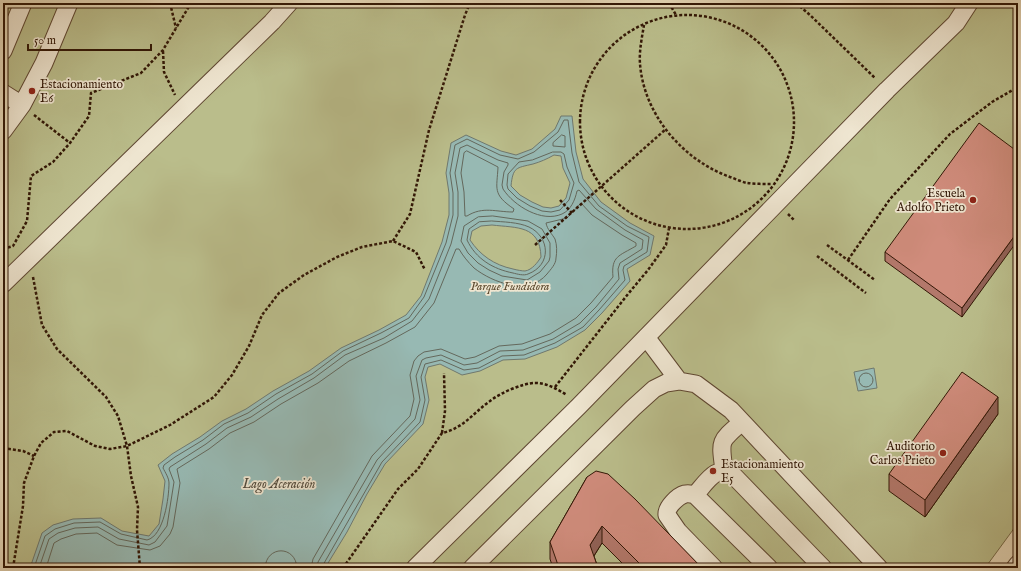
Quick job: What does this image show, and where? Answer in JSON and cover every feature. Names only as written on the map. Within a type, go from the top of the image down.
[{"type":"street","points":[[3,51],[23,3]]},
{"type":"street","points":[[3,131],[22,105],[44,63],[69,3]]},
{"type":"street","points":[[3,284],[272,22],[289,3]]},
{"type":"street","points":[[415,568],[579,406],[887,90],[956,23],[969,3]]},
{"type":"street","points":[[3,93],[22,105]]},
{"type":"street","points":[[646,337],[679,381]]},
{"type":"street","points":[[472,568],[654,389],[666,383],[679,381],[696,384],[731,410],[879,568]]},
{"type":"street","points":[[724,470],[721,447],[725,437],[742,422]]},
{"type":"street","points":[[695,494],[713,475],[719,471],[724,470],[729,472],[823,568]]},
{"type":"street","points":[[714,568],[678,531],[667,515],[668,509],[676,500],[685,494],[695,494],[769,568]]},
{"type":"street","points":[[1015,568],[1018,564]]},
{"type":"path","points":[[170,3],[176,28]]},
{"type":"path","points":[[3,249],[13,246],[27,221],[31,176],[53,162],[70,143],[89,116],[90,93],[141,73],[163,50],[191,3]]},
{"type":"path","points":[[393,241],[410,214],[429,130],[470,3]]},
{"type":"path","points":[[668,3],[676,16]]},
{"type":"path","points":[[796,3],[810,14],[887,90]]},
{"type":"path","points":[[696,15],[710,18],[736,26],[753,37],[768,51],[780,67],[789,86],[794,106],[792,147],[785,166],[775,184],[762,199],[746,212],[728,221],[709,227],[689,230],[669,228],[650,223],[631,214],[615,202],[602,187],[591,170],[584,151],[580,131],[582,94],[602,58],[614,44],[628,33],[644,24],[676,16],[696,15]]},
{"type":"path","points":[[644,24],[640,63],[643,83],[651,107],[674,139],[695,158],[716,172],[746,183],[775,184]]},
{"type":"path","points":[[163,50],[164,72],[181,109]]},
{"type":"path","points":[[848,260],[890,200],[950,134],[992,102],[1018,87]]},
{"type":"path","points":[[22,105],[70,143]]},
{"type":"path","points":[[535,245],[666,129]]},
{"type":"path","points":[[560,200],[572,213]]},
{"type":"path","points":[[555,388],[666,245],[669,228]]},
{"type":"path","points":[[13,568],[23,506],[24,483],[34,456],[41,443],[54,432],[68,431],[95,446],[110,449],[127,446],[170,425],[214,397],[232,374],[249,346],[262,315],[279,293],[304,275],[337,257],[362,247],[393,241],[416,252],[425,270]]},
{"type":"path","points":[[827,245],[875,280]]},
{"type":"path","points":[[817,256],[866,293]]},
{"type":"path","points":[[31,257],[42,326],[56,349],[106,398],[118,416],[127,446],[138,507],[137,530],[140,568]]},
{"type":"path","points":[[343,568],[398,489],[418,469],[442,433],[445,411],[444,373]]},
{"type":"path","points":[[442,433],[453,431],[490,400],[515,388],[535,383],[555,388],[568,396],[579,406]]},
{"type":"path","points":[[3,448],[23,451],[34,456]]},
{"type":"green space","name":"Parque Fundidora","points":[[3,3],[1018,3],[1018,523],[985,568],[3,568]]},
{"type":"water","name":"Lago Aceración","points":[[561,116],[572,116],[576,152],[583,179],[601,202],[630,223],[654,236],[650,255],[627,269],[630,281],[585,330],[557,347],[525,359],[503,360],[480,371],[462,375],[440,364],[428,367],[425,377],[429,400],[423,424],[385,464],[325,568],[286,568],[281,566],[278,568],[30,568],[42,533],[53,525],[73,519],[101,518],[122,531],[149,536],[159,524],[163,499],[165,481],[158,465],[222,421],[246,409],[273,391],[309,371],[341,348],[406,315],[421,296],[442,242],[449,215],[449,193],[446,173],[451,143],[466,135],[501,151],[516,155],[532,149],[555,129]],"holes":[[[554,155],[561,156],[563,168],[570,183],[566,198],[559,206],[551,208],[543,207],[520,195],[511,186],[513,175],[516,169]],[[492,225],[526,230],[536,239],[540,247],[541,257],[532,267],[525,271],[506,267],[488,259],[470,240],[472,231],[481,226]]]},
{"type":"water","points":[[874,368],[877,388],[858,391],[854,372]]},
{"type":"building","name":"Escuela Adolfo Prieto","points":[[979,123],[1018,152],[1018,231],[962,308],[885,252]]},
{"type":"building","name":"Auditorio Carlos Prieto","points":[[962,372],[998,397],[925,500],[889,474]]},
{"type":"building","points":[[596,471],[608,474],[635,499],[702,568],[644,568],[602,526],[590,545],[598,568],[559,568],[550,542],[587,477]]},
{"type":"place","name":"Estacionamiento E6","points":[[32,91]]},
{"type":"place","name":"Escuela Adolfo Prieto","points":[[973,200]]},
{"type":"place","name":"Auditorio Carlos Prieto","points":[[943,453]]},
{"type":"place","name":"Estacionamiento E5","points":[[713,471]]}]
